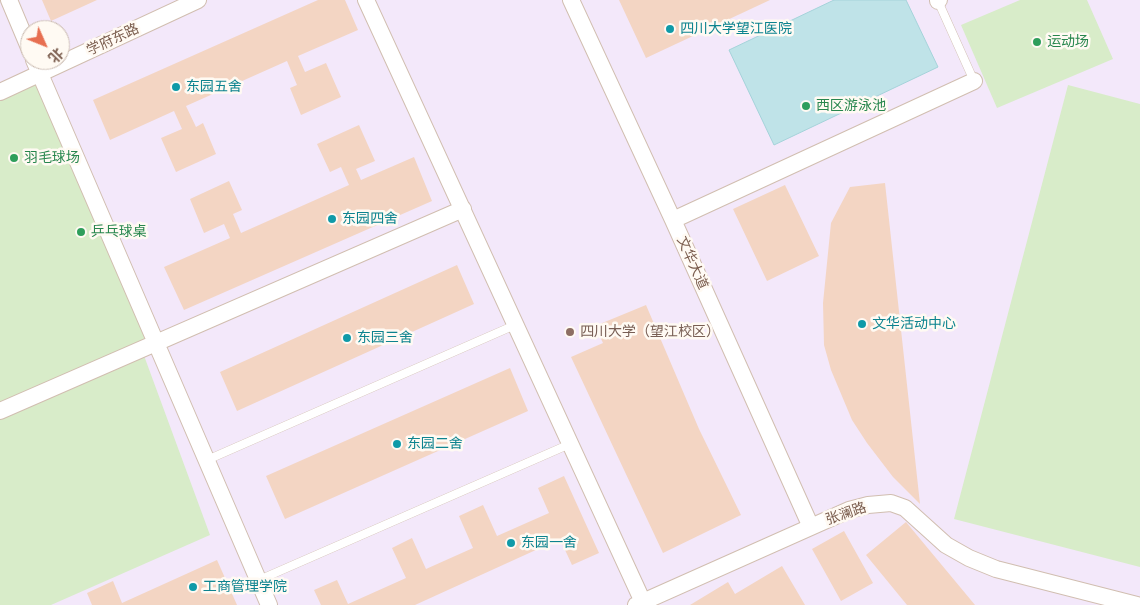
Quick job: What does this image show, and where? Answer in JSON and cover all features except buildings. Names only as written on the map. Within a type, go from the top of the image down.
[{"type":"street","points":[[9,0],[20,26]]},
{"type":"street","name":"学府东路","points":[[70,53],[198,0]]},
{"type":"street","points":[[366,0],[570,444],[639,604]]},
{"type":"street","name":"文华大道","points":[[571,0],[811,526]]},
{"type":"street","name":"学府东路","points":[[0,92],[33,70]]},
{"type":"street","points":[[38,70],[270,605]]},
{"type":"street","points":[[673,220],[974,81]]},
{"type":"street","points":[[0,411],[463,209]]},
{"type":"street","name":"张澜路","points":[[639,604],[849,510],[868,505],[891,503],[905,508],[946,545],[969,558],[996,569],[1137,605]]},
{"type":"lane","points":[[939,0],[974,81]]},
{"type":"lane","points":[[208,460],[515,325]]},
{"type":"lane","points":[[259,580],[570,444]]},
{"type":"shaded area","name":"四川大学（望江校区）","points":[[0,0],[1140,0],[1140,605],[0,605]]},
{"type":"green space","name":"运动场","points":[[1020,0],[1087,0],[1113,59],[997,108],[961,25]]},
{"type":"green space","points":[[40,74],[148,338],[139,342],[210,535],[51,605],[0,605],[0,92]]},
{"type":"green space","name":"运动场","points":[[1068,85],[1140,104],[1140,567],[954,519]]},
{"type":"water","name":"西区游泳池","points":[[834,0],[906,0],[938,67],[774,145],[729,50]]},
{"type":"place","name":"四川大学望江医院","points":[[670,29]]},
{"type":"place","name":"运动场","points":[[1037,42]]},
{"type":"place","name":"东园五舍","points":[[176,87]]},
{"type":"place","name":"西区游泳池","points":[[806,106]]},
{"type":"place","name":"羽毛球场","points":[[14,158]]},
{"type":"place","name":"东园四舍","points":[[332,219]]},
{"type":"place","name":"乒乓球桌","points":[[81,232]]},
{"type":"place","name":"文华活动中心","points":[[862,324]]},
{"type":"place","name":"四川大学（望江校区）","points":[[570,332]]},
{"type":"place","name":"东园三舍","points":[[347,338]]},
{"type":"place","name":"东园二舍","points":[[397,444]]},
{"type":"place","name":"东园一舍","points":[[511,543]]},
{"type":"place","name":"工商管理学院","points":[[193,587]]}]
